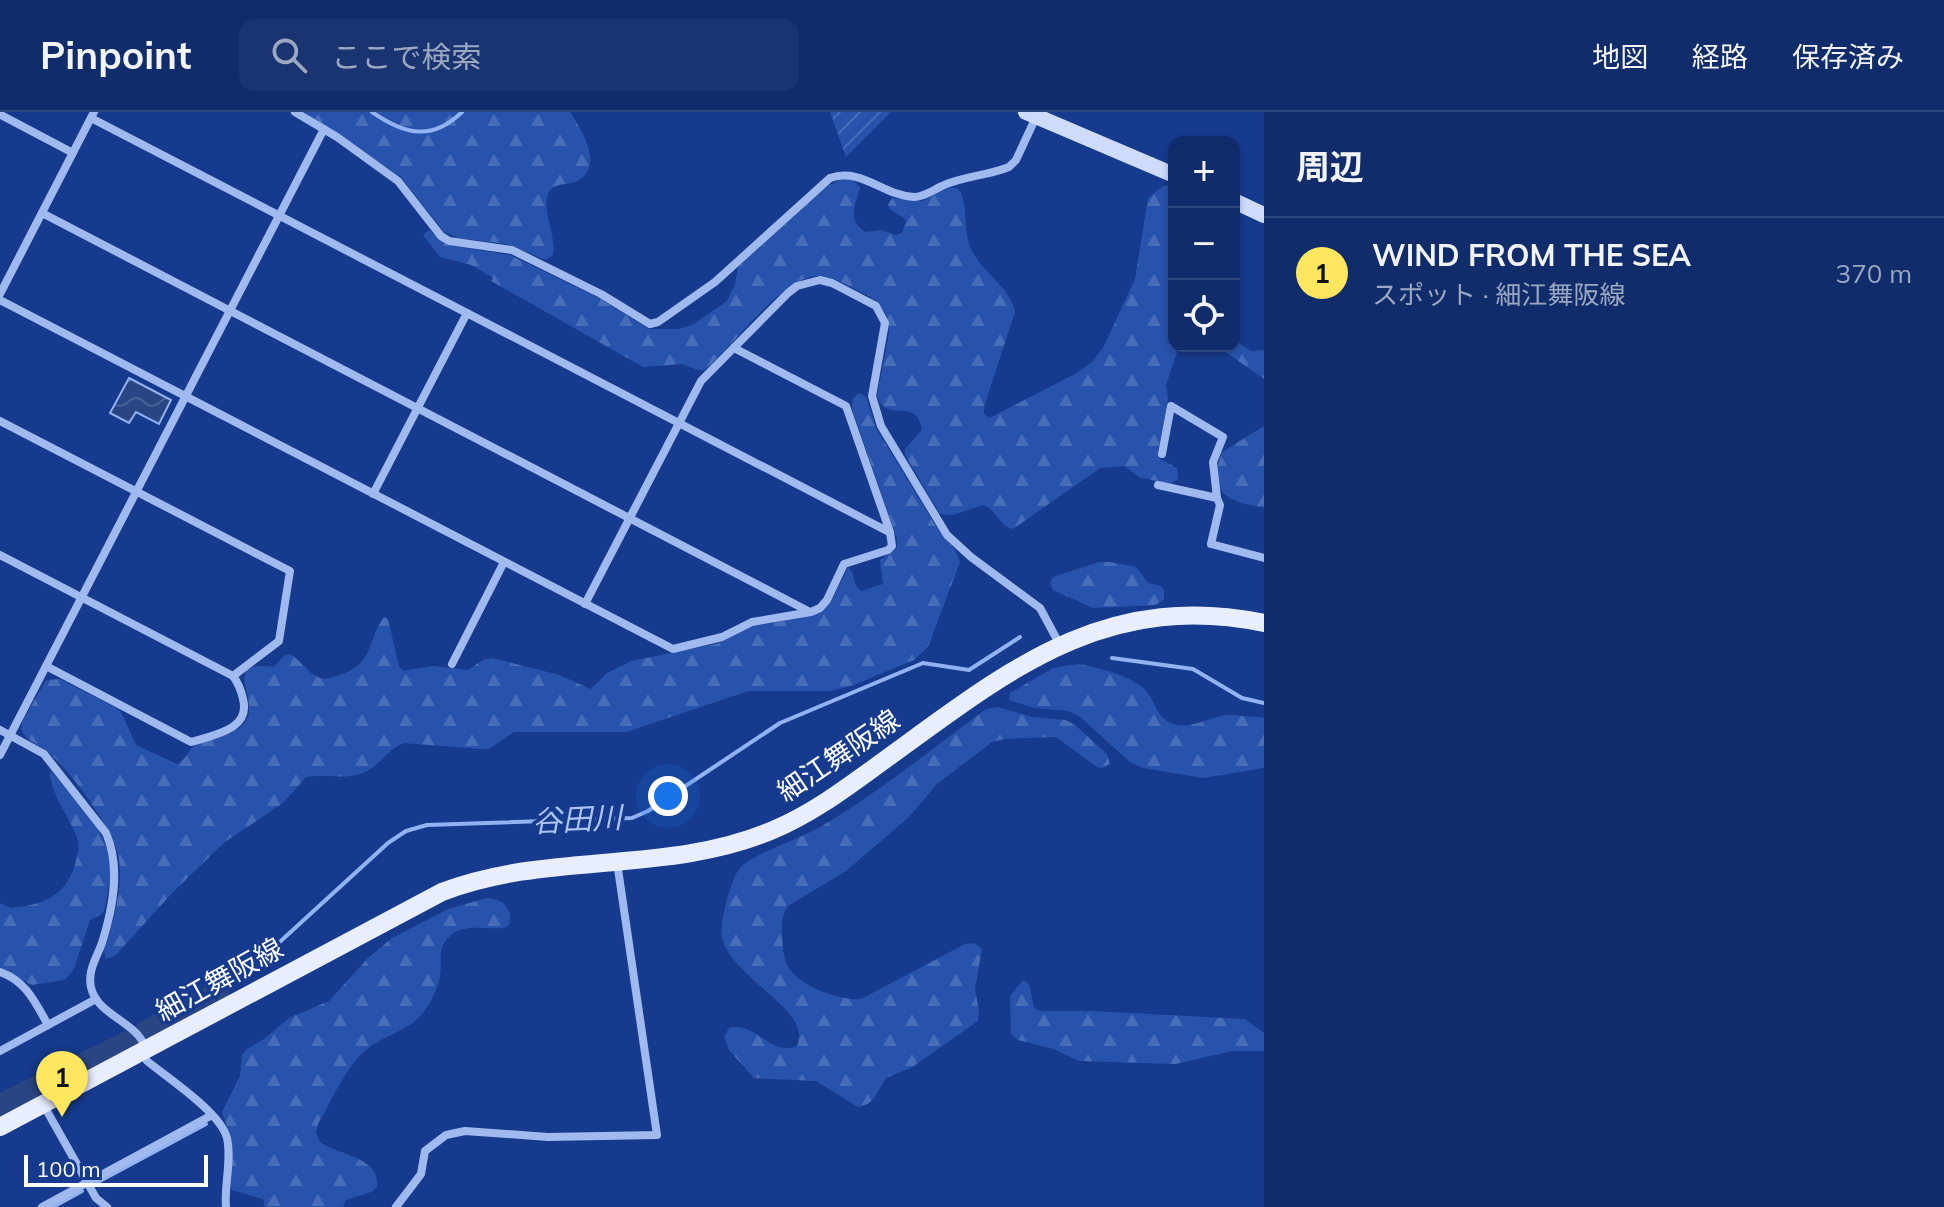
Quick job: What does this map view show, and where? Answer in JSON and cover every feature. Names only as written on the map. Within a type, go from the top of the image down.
[{"type":"main road","name":"細江舞阪線","points":[[0,1127],[442,892],[518,871],[714,849],[790,823],[833,797],[1006,673],[1060,645],[1101,629],[1158,618],[1216,616],[1264,623]]},
{"type":"street","points":[[295,112],[398,181],[435,229],[449,241],[512,250],[654,324],[715,282],[830,178],[847,175],[901,195],[921,197],[947,184],[1009,167],[1021,151],[1031,114],[1168,172]]},
{"type":"street","points":[[1,115],[73,153]]},
{"type":"street","points":[[734,348],[846,406],[890,532],[892,546],[844,564],[820,608],[752,622],[722,637],[673,649],[186,397],[0,297],[93,115],[280,216],[890,532]]},
{"type":"street","points":[[0,755],[324,129]]},
{"type":"street","points":[[1240,204],[1264,215]]},
{"type":"street","points":[[42,213],[811,612]]},
{"type":"street","points":[[585,604],[701,381],[788,293],[808,281],[832,283],[876,306],[885,323],[872,396],[874,412],[947,535],[971,557],[1040,608],[1060,645]]},
{"type":"street","points":[[373,494],[467,313]]},
{"type":"street","points":[[1162,454],[1171,406],[1223,437],[1213,462],[1220,505],[1211,544],[1264,558]]},
{"type":"street","points":[[0,421],[290,571],[279,641],[233,676]]},
{"type":"street","points":[[1158,485],[1217,498]]},
{"type":"street","points":[[0,555],[233,676],[245,705],[244,715],[231,729],[191,742],[46,666]]},
{"type":"street","points":[[452,664],[504,562]]},
{"type":"street","points":[[0,730],[34,748],[52,763],[98,821],[112,845],[116,873],[104,934],[90,975],[90,986],[96,999],[139,1035],[147,1061],[218,1121],[227,1138],[226,1207]]},
{"type":"street","points":[[396,1207],[421,1174],[425,1151],[437,1140],[455,1133],[548,1137],[657,1135],[617,861]]},
{"type":"street","points":[[0,972],[27,989],[48,1025]]},
{"type":"street","points":[[0,1051],[96,999]]},
{"type":"street","points":[[42,1104],[96,1198],[107,1207]]},
{"type":"street","points":[[42,1207],[212,1115]]},
{"type":"green space","points":[[304,112],[570,112],[589,149],[589,168],[575,182],[556,186],[548,194],[546,207],[554,248],[553,255],[546,260],[506,244],[459,238],[444,232],[401,177]]},
{"type":"green space","points":[[830,112],[891,112],[846,157]]},
{"type":"green space","points":[[839,180],[854,181],[860,187],[854,217],[865,232],[881,230],[896,235],[902,233],[906,220],[890,209],[888,205],[892,198],[922,201],[948,188],[961,192],[971,249],[1007,294],[1015,312],[984,407],[984,414],[989,418],[1077,373],[1092,362],[1104,346],[1135,279],[1148,198],[1168,185],[1168,352],[1177,352],[1166,385],[1168,399],[1158,452],[1160,459],[1177,468],[1178,479],[1170,484],[1139,477],[1124,466],[1100,468],[1013,529],[984,505],[952,515],[940,514],[905,455],[905,449],[922,430],[919,420],[914,414],[887,409],[877,396],[889,325],[882,307],[866,294],[829,278],[818,276],[804,279],[774,299],[705,370],[682,364],[643,367],[491,281],[493,278],[471,265],[440,257],[423,235],[429,230],[447,245],[510,255],[599,298],[649,329],[679,329],[694,324],[727,301],[738,267],[826,187]]},
{"type":"green space","points":[[1240,344],[1251,351],[1264,350],[1264,379],[1226,352],[1240,352]]},
{"type":"green space","points":[[859,393],[866,397],[876,428],[960,562],[928,647],[914,660],[854,685],[831,691],[748,691],[627,732],[514,732],[489,749],[404,743],[363,773],[306,777],[283,803],[225,842],[174,891],[115,956],[106,959],[104,951],[120,882],[116,847],[79,786],[56,760],[27,738],[22,729],[23,720],[46,680],[60,679],[116,708],[121,712],[136,745],[177,764],[194,746],[228,734],[245,722],[249,713],[245,683],[248,669],[274,667],[290,654],[320,678],[350,671],[364,658],[384,617],[388,619],[399,666],[403,671],[433,666],[468,670],[492,658],[559,675],[591,689],[607,673],[631,661],[716,644],[753,626],[812,616],[823,611],[831,602],[848,568],[861,591],[883,584],[880,560],[897,548],[897,539],[852,409],[853,398]]},
{"type":"green space","points":[[1264,426],[1264,508],[1231,499],[1219,487],[1217,478],[1222,452]]},
{"type":"green space","points":[[1099,562],[1136,567],[1148,583],[1161,586],[1164,600],[1155,605],[1093,608],[1053,590],[1050,583],[1053,577]]},
{"type":"green space","points":[[1078,664],[1117,674],[1137,683],[1150,696],[1161,716],[1174,724],[1190,725],[1227,715],[1264,718],[1264,768],[1203,778],[1143,768],[1131,763],[1079,716],[1068,711],[1034,708],[1009,700],[1010,693],[1053,668]]},
{"type":"green space","points":[[998,707],[1074,724],[1107,754],[1110,764],[1097,767],[1056,737],[992,742],[937,784],[909,817],[846,871],[788,906],[782,925],[784,957],[794,975],[812,987],[855,999],[863,998],[965,944],[975,943],[982,949],[975,989],[978,1021],[911,1068],[886,1078],[874,1098],[858,1107],[816,1081],[754,1078],[729,1050],[724,1037],[729,1028],[747,1029],[779,1047],[787,1048],[797,1046],[799,1032],[783,1007],[740,967],[722,937],[726,901],[740,868],[755,857],[813,831],[843,813],[986,709]]},
{"type":"green space","points":[[50,770],[95,824],[107,847],[111,873],[105,908],[102,914],[90,920],[74,969],[65,980],[32,985],[0,968],[0,903],[11,908],[46,900],[63,888],[74,869],[78,840],[56,796]]},
{"type":"green space","points":[[487,898],[498,900],[506,906],[510,914],[509,925],[504,928],[469,928],[450,936],[443,945],[439,980],[428,1006],[412,1023],[372,1045],[358,1058],[318,1124],[316,1133],[320,1142],[365,1163],[376,1177],[377,1187],[346,1200],[343,1207],[265,1207],[263,1199],[232,1190],[229,1182],[231,1137],[222,1112],[240,1076],[242,1055],[247,1049],[289,1018],[329,1001],[368,958],[392,938],[448,909]]},
{"type":"green space","points":[[1023,980],[1029,984],[1034,1008],[1041,1011],[1245,1019],[1264,1033],[1264,1051],[1232,1051],[1176,1064],[1079,1061],[1053,1049],[1018,1040],[1011,1034],[1010,996]]},
{"type":"water","points":[[129,378],[171,400],[159,424],[136,412],[129,423],[110,413]]},
{"type":"waterway","points":[[372,112],[395,126],[417,132],[439,128],[462,112]]},
{"type":"waterway","name":"谷田川","points":[[237,981],[388,843],[406,831],[427,825],[632,818],[648,811],[780,723],[923,663],[969,670],[1020,637]]},
{"type":"waterway","name":"谷田川","points":[[1112,658],[1193,669],[1242,698],[1264,703]]},
{"type":"waterway","name":"谷田川","points":[[145,1032],[218,992]]},
{"type":"waterway","name":"谷田川","points":[[0,1105],[131,1040]]},
{"type":"waterway","points":[[96,1183],[206,1124]]},
{"type":"waterway","points":[[53,1207],[82,1191]]},
{"type":"place","name":"WIND FROM THE SEA","points":[[62,1117]]}]
